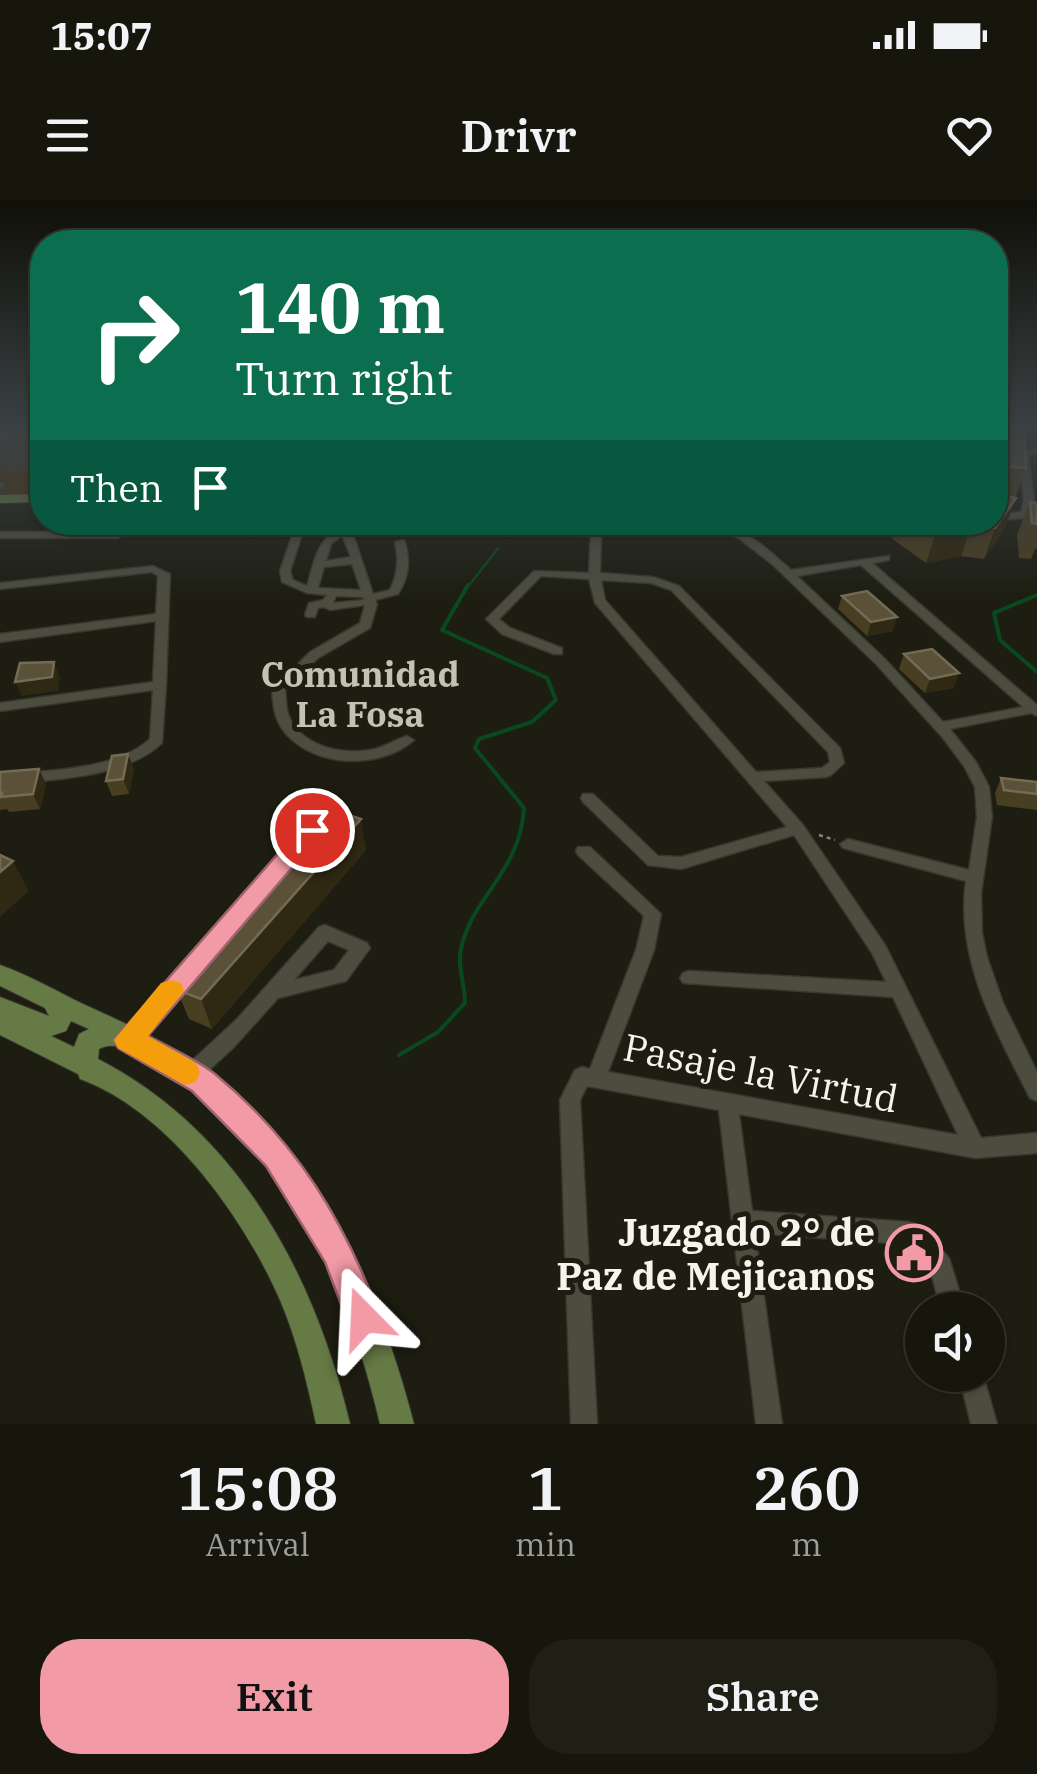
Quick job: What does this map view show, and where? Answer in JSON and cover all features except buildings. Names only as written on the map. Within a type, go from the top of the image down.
[{"type":"main road","points":[[0,499],[30,498]]},
{"type":"main road","points":[[0,507],[30,506]]},
{"type":"main road","points":[[0,975],[190,1075],[277,1155],[339,1252],[388,1384],[396,1424]]},
{"type":"main road","points":[[0,1007],[46,1027],[62,1016],[55,1004]]},
{"type":"main road","points":[[0,1023],[147,1102],[220,1176],[276,1252],[324,1369],[333,1424]]},
{"type":"main road","points":[[89,1071],[84,1056],[88,1042],[102,1034],[125,1038]]},
{"type":"street","points":[[1008,516],[1026,514],[1026,485]]},
{"type":"street","points":[[0,536],[118,535]]},
{"type":"street","points":[[297,535],[285,571],[288,582],[330,598]]},
{"type":"street","points":[[310,590],[327,565],[328,540],[336,535]]},
{"type":"street","points":[[349,535],[368,598],[366,626],[306,661],[278,690],[279,706],[302,740],[326,754],[382,754],[407,740]]},
{"type":"street","points":[[596,535],[594,574],[599,601],[798,829],[879,950],[974,1148]]},
{"type":"street","points":[[740,535],[787,574],[942,726],[972,764],[982,787],[972,905],[977,952],[994,1008],[1037,1092]]},
{"type":"street","points":[[330,598],[330,607],[394,592],[400,584],[404,555],[400,542]]},
{"type":"street","points":[[787,574],[885,558]]},
{"type":"street","points":[[290,559],[327,565],[355,560]]},
{"type":"street","points":[[863,562],[1035,711]]},
{"type":"street","points":[[0,586],[152,569],[164,574],[157,740],[150,750],[124,760],[0,780]]},
{"type":"street","points":[[558,651],[506,631],[492,616],[542,570],[652,580],[675,588],[835,751],[837,763],[826,772],[751,777]]},
{"type":"street","points":[[311,615],[312,605],[330,598]]},
{"type":"street","points":[[0,638],[161,616]]},
{"type":"street","points":[[0,708],[160,684]]},
{"type":"street","points":[[942,726],[1035,711]]},
{"type":"street","points":[[588,798],[654,861],[681,863],[798,829]]},
{"type":"street","points":[[273,874],[312,830]]},
{"type":"street","points":[[848,844],[976,878]]},
{"type":"street","points":[[584,851],[653,914],[645,950],[597,1075]]},
{"type":"street","points":[[190,1075],[225,1047],[270,993],[325,932],[361,948],[340,976],[270,993]]},
{"type":"street","points":[[125,1038],[209,947]]},
{"type":"street","points":[[689,978],[895,990]]},
{"type":"street","name":"Pasaje la Virtud","points":[[584,1424],[570,1100],[582,1076],[597,1075],[728,1105],[974,1148],[1037,1144]]},
{"type":"street","points":[[728,1105],[769,1424]]},
{"type":"street","points":[[744,1220],[909,1234],[941,1266],[948,1292]]},
{"type":"street","points":[[975,1392],[984,1424]]},
{"type":"path","points":[[798,829],[848,844]]},
{"type":"shaded area","points":[[0,485],[30,485],[30,495],[0,496]]},
{"type":"waterway","points":[[467,588],[498,548]]},
{"type":"waterway","points":[[399,1055],[438,1032],[465,1003],[460,955],[467,930],[505,867],[521,831],[524,808],[475,748],[479,739],[532,722],[556,700],[547,678],[442,630],[468,585]]},
{"type":"waterway","points":[[1037,595],[994,613],[1000,640],[1037,672]]},
{"type":"slow traffic","points":[[171,991],[128,1040],[185,1072]]},
{"type":"place","name":"Juzgado 2° de Paz de Mejicanos","points":[[914,1253]]},
{"type":"district","name":"Comunidad La Fosa","points":[[360,694]]},
{"type":"route","points":[[312,830],[128,1040],[202,1082],[277,1155],[339,1252],[364,1318]]}]
